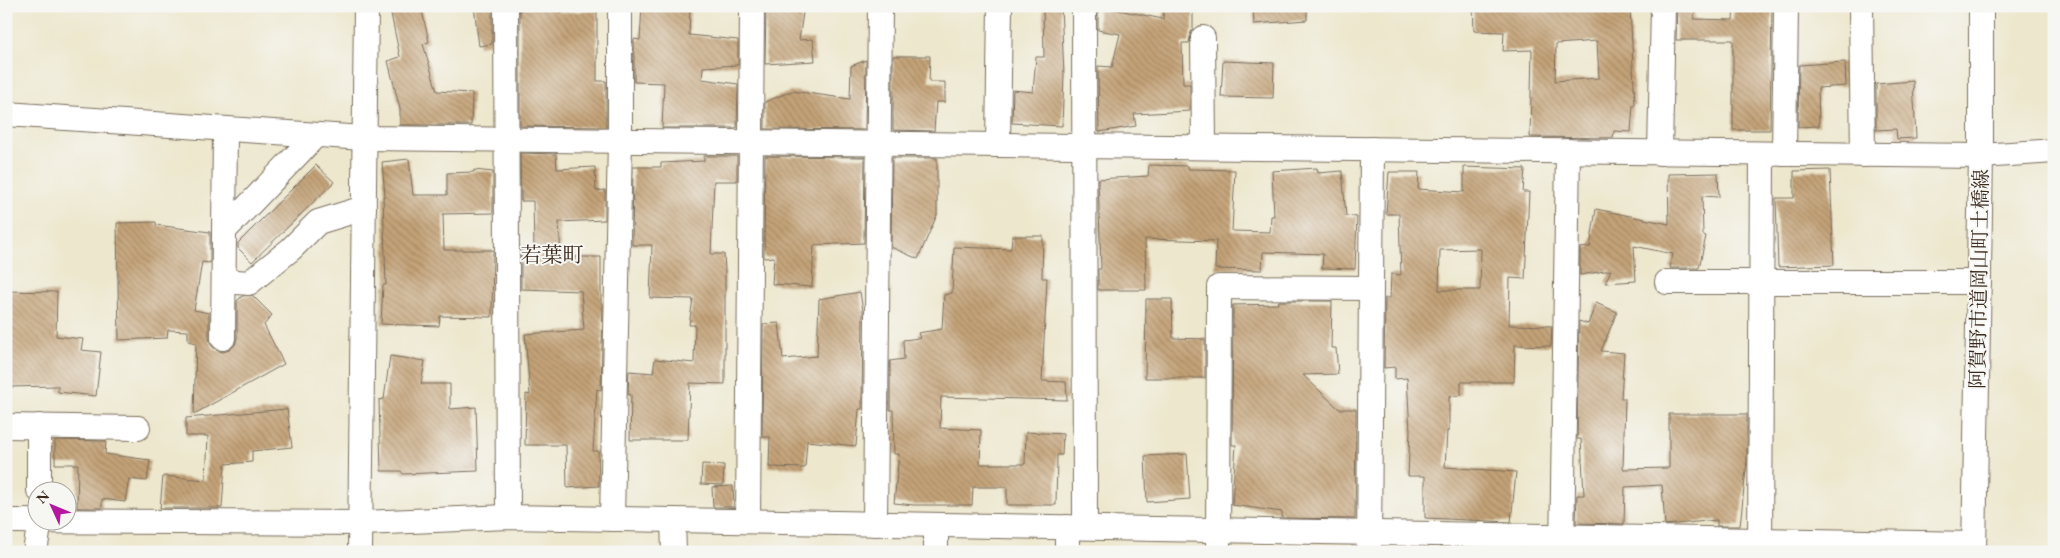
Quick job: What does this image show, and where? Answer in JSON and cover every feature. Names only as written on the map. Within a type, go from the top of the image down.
[{"type":"street","points":[[360,552],[362,523],[366,6]]},
{"type":"street","points":[[506,6],[508,517]]},
{"type":"street","points":[[612,519],[620,140],[620,6]]},
{"type":"street","points":[[748,521],[752,6]]},
{"type":"street","points":[[875,524],[880,6]]},
{"type":"street","points":[[998,145],[1000,6]]},
{"type":"street","points":[[1067,552],[1076,527],[1084,146],[1084,6]]},
{"type":"street","points":[[1660,153],[1663,6]]},
{"type":"street","points":[[1860,6],[1863,155]]},
{"type":"street","name":"阿賀野市道岡山町土橋線","points":[[1974,548],[1981,156],[1981,6]]},
{"type":"street","points":[[1760,546],[1762,282],[1786,8]]},
{"type":"street","points":[[1203,38],[1204,147]]},
{"type":"street","points":[[6,114],[364,138],[1981,156],[2054,151]]},
{"type":"street","points":[[223,338],[225,128]]},
{"type":"street","points":[[224,231],[316,135]]},
{"type":"street","points":[[1369,542],[1372,149]]},
{"type":"street","points":[[1562,544],[1568,151]]},
{"type":"street","points":[[224,280],[249,283],[291,249],[318,222],[364,208]]},
{"type":"street","points":[[1667,282],[1978,282]]},
{"type":"street","points":[[1218,541],[1219,287],[1371,288]]},
{"type":"street","points":[[6,426],[138,428]]},
{"type":"street","points":[[39,426],[39,480]]},
{"type":"street","points":[[78,521],[362,523],[508,517],[1076,527],[1218,541],[1974,548]]},
{"type":"street","points":[[674,520],[674,552]]},
{"type":"street","points":[[6,521],[28,521]]},
{"type":"street","points":[[936,525],[936,552]]},
{"type":"street","points":[[35,552],[39,530]]},
{"type":"building","points":[[404,6],[421,6],[429,42],[423,44],[437,91],[472,93],[471,125],[400,125],[400,109],[388,61],[400,57],[390,9]]},
{"type":"building","points":[[474,6],[492,6],[492,44],[479,46]]},
{"type":"building","points":[[642,6],[690,6],[689,35],[738,40],[738,65],[703,67],[702,79],[738,84],[737,128],[662,128],[664,83],[634,82],[634,39],[640,40]]},
{"type":"building","points":[[766,6],[804,6],[799,40],[813,39],[815,61],[765,64]]},
{"type":"building","points":[[1043,6],[1061,6],[1064,75],[1062,126],[1012,123],[1013,90],[1033,92],[1036,57],[1044,57]]},
{"type":"building","points":[[1098,6],[1163,19],[1164,6],[1193,6],[1193,29],[1189,43],[1182,43],[1183,84],[1190,84],[1190,111],[1134,114],[1136,126],[1099,132],[1098,66],[1112,67],[1120,34],[1098,30]]},
{"type":"building","points":[[1253,6],[1307,6],[1307,20],[1254,24]]},
{"type":"building","points":[[1473,6],[1630,6],[1635,105],[1633,105],[1631,132],[1614,131],[1613,138],[1530,137],[1532,50],[1503,51],[1504,32],[1474,31]],"holes":[[[1597,41],[1599,78],[1555,81],[1556,44]]]},
{"type":"building","points":[[1677,6],[1695,6],[1694,19],[1733,20],[1734,6],[1772,6],[1770,130],[1733,130],[1733,40],[1676,40]]},
{"type":"building","points":[[520,8],[560,8],[559,12],[597,11],[597,81],[606,81],[606,127],[520,126]]},
{"type":"building","points":[[893,56],[930,56],[929,82],[945,82],[945,102],[936,102],[934,131],[893,130]]},
{"type":"building","points":[[866,60],[865,130],[765,129],[765,102],[792,91],[850,99],[851,66]]},
{"type":"building","points":[[1223,61],[1274,63],[1273,98],[1221,97]]},
{"type":"building","points":[[1845,62],[1846,86],[1818,88],[1819,126],[1798,127],[1799,65]]},
{"type":"building","points":[[1913,81],[1916,138],[1897,139],[1896,129],[1876,130],[1876,84]]},
{"type":"building","points":[[520,153],[556,154],[557,169],[595,167],[596,191],[605,190],[605,220],[559,222],[561,257],[601,257],[601,304],[603,304],[601,390],[597,389],[593,451],[598,451],[599,486],[567,488],[566,445],[525,445],[526,394],[530,395],[525,334],[584,330],[581,291],[521,289],[521,248],[534,248],[533,201],[521,201]]},
{"type":"building","points":[[704,156],[737,156],[737,181],[714,181],[711,254],[724,254],[725,384],[690,383],[688,440],[630,440],[631,395],[628,394],[629,371],[653,373],[655,359],[694,363],[695,325],[689,325],[693,299],[650,298],[652,245],[632,245],[633,167],[661,167],[661,163],[704,161]]},
{"type":"building","points":[[765,156],[865,157],[864,243],[814,245],[812,287],[772,284],[774,257],[764,258]]},
{"type":"building","points":[[892,158],[937,158],[937,215],[918,259],[891,247]]},
{"type":"building","points":[[409,159],[413,195],[447,195],[447,173],[474,172],[474,170],[493,172],[493,213],[443,214],[444,250],[493,250],[492,317],[440,316],[439,326],[381,324],[383,285],[386,285],[383,196],[385,196],[382,162]]},
{"type":"building","points":[[316,165],[334,182],[252,262],[238,248],[238,243]]},
{"type":"building","points":[[1149,165],[1188,166],[1188,169],[1235,170],[1232,231],[1270,232],[1271,216],[1274,216],[1272,171],[1317,168],[1318,173],[1342,171],[1346,216],[1357,217],[1355,269],[1322,268],[1323,254],[1263,252],[1262,270],[1215,269],[1216,241],[1145,239],[1146,290],[1098,290],[1098,269],[1101,269],[1098,179],[1148,176]]},
{"type":"building","points":[[1464,167],[1525,169],[1523,192],[1529,192],[1525,279],[1510,278],[1509,325],[1552,326],[1551,346],[1515,345],[1514,382],[1461,382],[1461,395],[1449,397],[1449,431],[1447,431],[1445,467],[1516,472],[1511,522],[1425,518],[1425,476],[1408,476],[1410,431],[1407,378],[1395,379],[1395,367],[1384,368],[1385,298],[1390,298],[1391,274],[1401,275],[1399,214],[1386,214],[1389,172],[1419,172],[1418,189],[1464,192]],"holes":[[[1481,249],[1480,290],[1439,290],[1440,250]]]},
{"type":"building","points":[[1830,170],[1834,265],[1778,267],[1776,198],[1794,198],[1794,171]]},
{"type":"building","points":[[1718,173],[1719,197],[1702,196],[1703,235],[1706,236],[1699,268],[1670,268],[1673,254],[1634,246],[1636,281],[1605,283],[1611,270],[1580,275],[1580,248],[1590,247],[1596,209],[1669,224],[1668,174]]},
{"type":"building","points":[[156,222],[156,225],[210,232],[210,263],[202,262],[194,310],[209,313],[209,338],[211,345],[216,350],[223,352],[235,345],[237,338],[237,301],[242,296],[252,295],[272,315],[264,325],[284,364],[194,414],[196,343],[188,341],[188,331],[168,330],[167,338],[119,340],[117,223]]},
{"type":"building","points":[[1012,236],[1043,236],[1042,278],[1047,278],[1042,381],[1066,382],[1067,400],[941,397],[940,428],[981,430],[980,464],[1025,464],[1026,432],[1063,434],[1062,455],[1057,455],[1056,505],[1007,505],[1007,487],[973,487],[972,505],[894,503],[899,454],[894,454],[893,410],[890,410],[890,361],[904,359],[903,340],[920,338],[918,333],[942,329],[944,295],[952,293],[954,247],[1011,249]]},
{"type":"building","points":[[6,291],[57,292],[56,336],[83,339],[81,350],[101,352],[96,396],[58,392],[58,386],[6,387]]},
{"type":"building","points":[[860,292],[863,311],[862,409],[859,409],[856,446],[807,441],[805,468],[769,467],[770,437],[762,437],[763,324],[779,323],[783,359],[817,356],[819,299]]},
{"type":"building","points":[[1146,299],[1172,299],[1173,338],[1205,339],[1205,378],[1145,378]]},
{"type":"building","points":[[1279,301],[1332,301],[1331,348],[1336,348],[1338,374],[1303,375],[1339,409],[1356,409],[1355,519],[1282,518],[1282,512],[1232,505],[1236,445],[1232,445],[1233,305],[1278,304]]},
{"type":"building","points":[[1596,303],[1617,312],[1601,351],[1624,353],[1621,398],[1625,398],[1623,469],[1669,468],[1669,414],[1747,414],[1747,460],[1740,526],[1717,526],[1717,520],[1665,525],[1662,485],[1625,487],[1624,524],[1576,523],[1577,495],[1584,495],[1581,439],[1577,439],[1579,321],[1588,324]]},
{"type":"building","points":[[390,356],[425,361],[421,384],[450,384],[450,409],[476,407],[478,471],[403,474],[401,471],[381,471],[379,400],[384,399]]},
{"type":"building","points":[[287,409],[292,447],[252,451],[252,462],[225,464],[222,508],[160,508],[163,476],[206,480],[208,436],[186,436],[186,418]]},
{"type":"building","points":[[55,440],[106,441],[105,454],[150,460],[147,481],[129,479],[125,502],[102,499],[102,508],[78,508],[78,464],[55,464]]},
{"type":"building","points":[[1187,454],[1190,499],[1147,502],[1145,456]]},
{"type":"building","points":[[702,464],[724,465],[723,485],[701,484]]},
{"type":"building","points":[[733,486],[734,507],[713,507],[712,487]]},
{"type":"district","name":"若葉町","points":[[552,254]]}]
